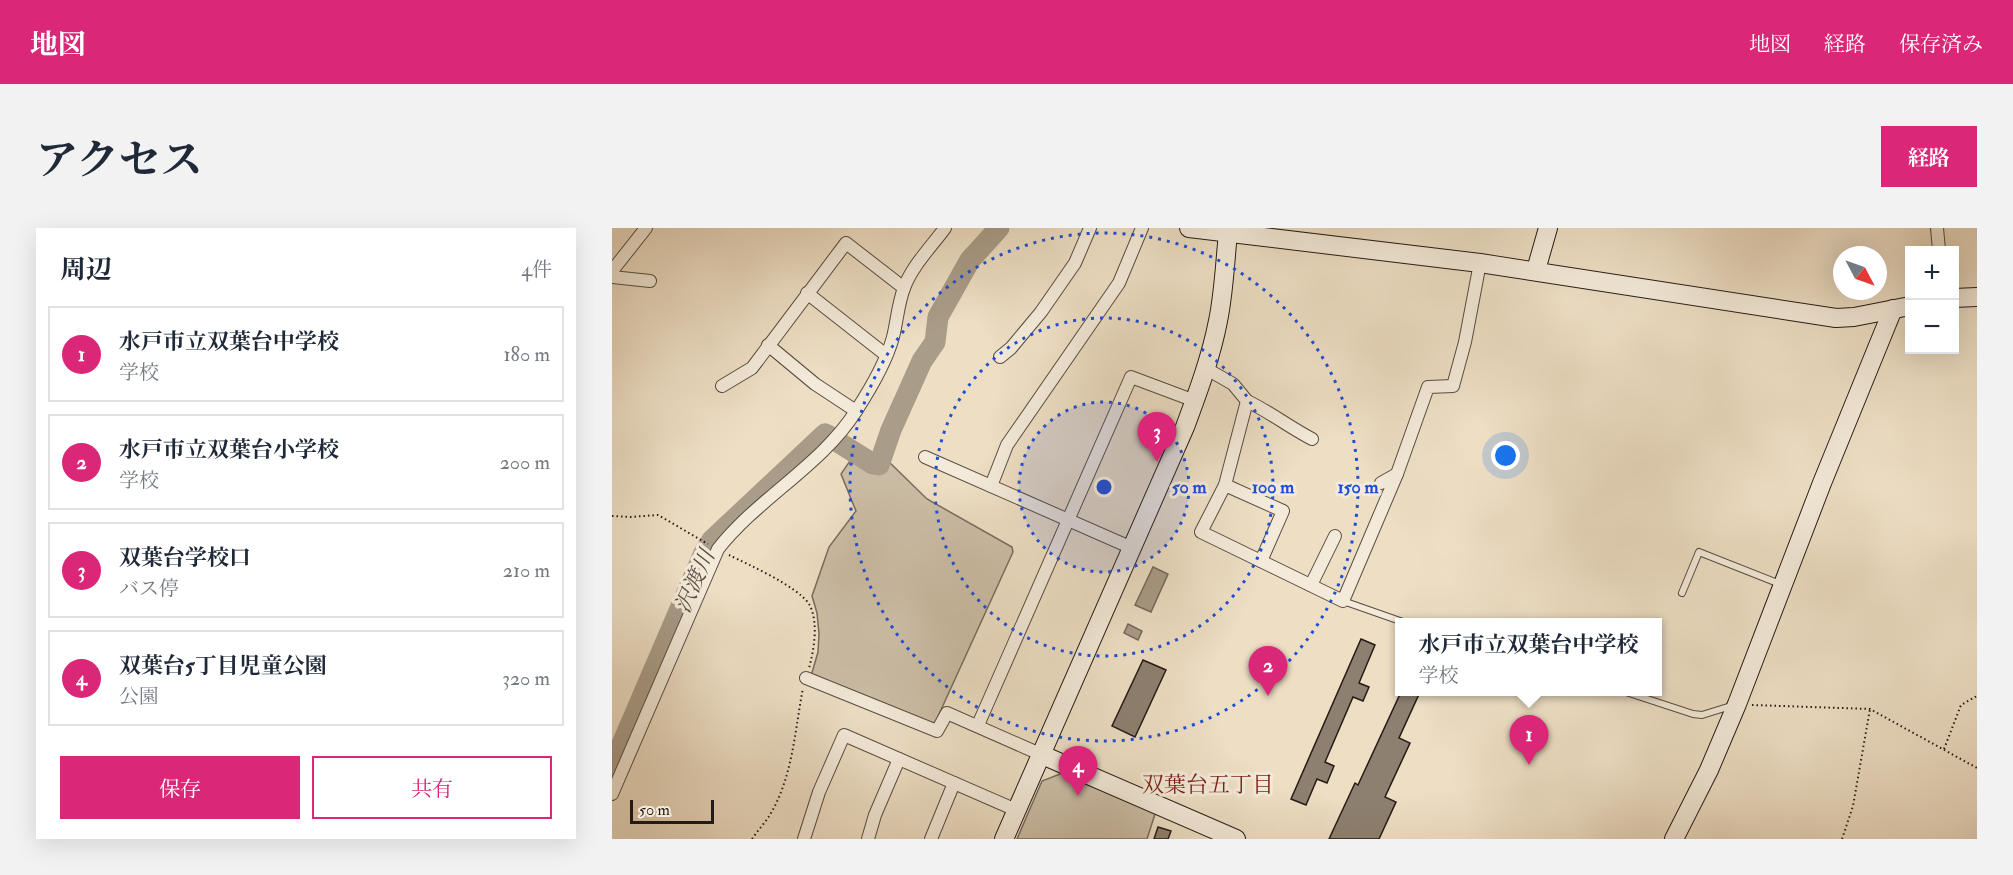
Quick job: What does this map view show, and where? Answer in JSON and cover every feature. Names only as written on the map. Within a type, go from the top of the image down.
[{"type":"street","points":[[612,271],[646,228]]},
{"type":"street","points":[[612,794],[713,546],[833,441],[856,411],[886,355],[904,288],[912,273],[945,228]]},
{"type":"street","points":[[1000,357],[1011,348],[1041,312],[1075,263],[1090,228]]},
{"type":"street","points":[[991,486],[1006,445],[1119,283],[1142,228]]},
{"type":"street","points":[[1189,228],[1228,233],[1253,232],[1480,262],[1836,318],[1901,308]]},
{"type":"street","points":[[1536,270],[1548,228]]},
{"type":"street","points":[[1937,228],[1939,246]]},
{"type":"street","points":[[1004,839],[1185,427],[1218,320],[1228,233]]},
{"type":"street","points":[[722,386],[752,369],[846,243],[904,288]]},
{"type":"street","points":[[1247,401],[1225,485],[1201,532],[1343,601],[1397,474],[1428,387],[1453,386],[1465,342],[1480,262]]},
{"type":"street","points":[[612,277],[650,281]]},
{"type":"street","points":[[807,294],[886,355]]},
{"type":"street","points":[[1959,298],[1977,297]]},
{"type":"street","points":[[1674,839],[1709,770],[1783,585],[1901,308]]},
{"type":"street","points":[[768,345],[815,384],[856,411]]},
{"type":"street","points":[[1205,368],[1233,384],[1247,401],[1267,410],[1285,424],[1312,439]]},
{"type":"street","points":[[978,726],[1131,377],[1194,401]]},
{"type":"street","points":[[925,457],[1132,548]]},
{"type":"street","points":[[1381,483],[1397,474]]},
{"type":"street","points":[[1225,485],[1283,511],[1261,561]]},
{"type":"street","points":[[1311,585],[1335,536]]},
{"type":"street","points":[[806,678],[937,731],[947,713],[1236,839]]},
{"type":"street","points":[[804,839],[819,792],[844,735],[1016,810]]},
{"type":"street","points":[[868,839],[875,814],[899,759]]},
{"type":"street","points":[[931,839],[954,783]]},
{"type":"lane","points":[[1682,593],[1699,552],[1783,585]]},
{"type":"lane","points":[[1343,601],[1395,619]]},
{"type":"lane","points":[[1638,696],[1702,715],[1737,704]]},
{"type":"path","points":[[612,516],[658,515],[793,589],[809,604],[814,618],[813,653],[802,688],[794,744],[771,814],[752,839]]},
{"type":"path","points":[[1944,750],[1961,705],[1977,696]]},
{"type":"path","points":[[1737,704],[1870,709],[1977,768]]},
{"type":"path","points":[[1842,839],[1853,806],[1870,709]]},
{"type":"shaded area","points":[[854,455],[879,474],[887,460],[927,499],[1012,547],[1013,552],[935,723],[932,725],[811,676],[818,652],[819,634],[817,613],[812,596],[829,547],[856,511],[841,474]]},
{"type":"shaded area","points":[[1153,567],[1168,574],[1151,612],[1135,605]]},
{"type":"shaded area","points":[[1128,624],[1142,631],[1138,640],[1124,633]]},
{"type":"shaded area","points":[[1065,772],[1156,811],[1147,839],[1017,839],[1042,781]]},
{"type":"building","points":[[1361,639],[1375,645],[1359,683],[1369,687],[1363,701],[1353,697],[1325,762],[1334,766],[1327,783],[1317,779],[1306,805],[1291,799]]},
{"type":"building","points":[[1143,660],[1166,670],[1135,737],[1112,726]]},
{"type":"building","points":[[1399,696],[1418,696],[1399,738],[1410,743],[1385,797],[1396,802],[1379,839],[1329,839],[1355,783],[1358,785]]},
{"type":"building","points":[[1158,827],[1171,831],[1168,839],[1154,839]]},
{"type":"waterway","name":"沢渡川","points":[[838,442],[873,464],[879,465],[891,430],[922,361],[935,342],[938,317],[970,260],[999,228]]},
{"type":"waterway","name":"沢渡川","points":[[612,767],[704,553],[712,540],[825,434],[829,436]]},
{"type":"place","name":"双葉台学校口","points":[[1157,462]]},
{"type":"place","name":"水戸市立双葉台小学校","points":[[1268,696]]},
{"type":"place","name":"水戸市立双葉台中学校","points":[[1529,765]]},
{"type":"place","name":"双葉台5丁目児童公園","points":[[1078,796]]},
{"type":"district","name":"双葉台五丁目","points":[[1208,784]]}]
